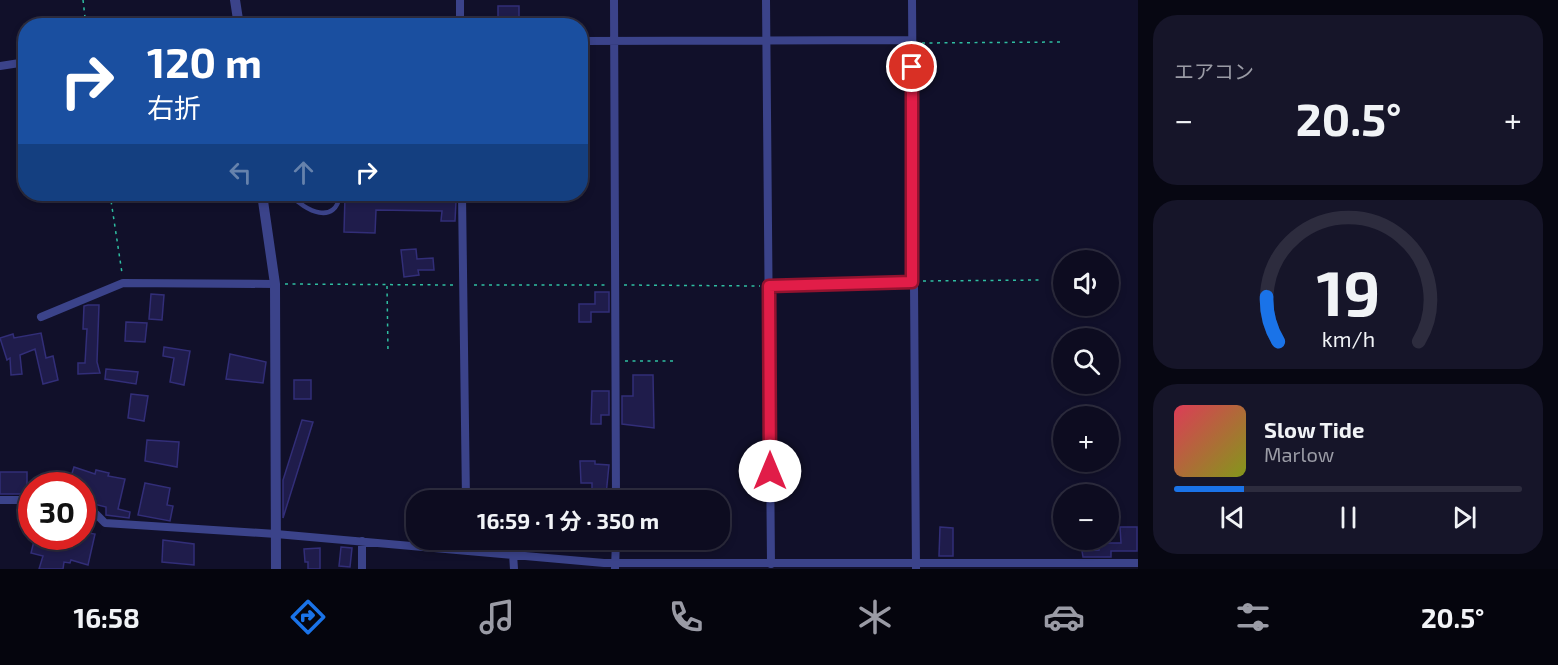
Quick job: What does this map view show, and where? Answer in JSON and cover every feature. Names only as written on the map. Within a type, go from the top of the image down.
[{"type":"street","points":[[236,0],[238,18]]},
{"type":"street","points":[[460,0],[460,18]]},
{"type":"street","points":[[614,0],[616,490]]},
{"type":"street","points":[[766,0],[771,564]]},
{"type":"street","points":[[912,0],[912,282],[916,567]]},
{"type":"street","points":[[588,41],[912,42]]},
{"type":"street","points":[[0,66],[18,63]]},
{"type":"street","points":[[263,201],[275,284],[276,569]]},
{"type":"street","points":[[462,201],[466,490]]},
{"type":"street","points":[[769,286],[912,282]]},
{"type":"street","points":[[41,317],[123,283],[275,284]]},
{"type":"street","points":[[0,500],[18,500]]},
{"type":"street","points":[[96,514],[105,523],[406,543]]},
{"type":"street","points":[[362,542],[362,569]]},
{"type":"street","points":[[492,550],[616,566],[771,564],[916,567],[1138,563]]},
{"type":"street","points":[[616,550],[616,566]]},
{"type":"street","points":[[513,554],[514,569]]},
{"type":"lane","points":[[296,201],[301,207],[325,212],[334,210],[339,201]]},
{"type":"path","points":[[83,0],[85,18]]},
{"type":"path","points":[[912,42],[1062,42]]},
{"type":"path","points":[[111,201],[123,283]]},
{"type":"path","points":[[912,282],[1042,280]]},
{"type":"path","points":[[275,284],[769,286]]},
{"type":"path","points":[[387,285],[388,352]]},
{"type":"path","points":[[615,361],[675,361]]},
{"type":"building","points":[[498,6],[519,6],[519,18],[498,18]]},
{"type":"building","points":[[345,201],[456,201],[455,221],[441,221],[442,211],[376,210],[375,233],[344,232]]},
{"type":"building","points":[[416,249],[417,259],[433,258],[434,270],[418,270],[419,275],[404,277],[401,250]]},
{"type":"building","points":[[595,292],[609,292],[609,312],[591,312],[591,322],[579,322],[579,304],[595,304]]},
{"type":"building","points":[[151,294],[164,295],[162,320],[149,319]]},
{"type":"building","points":[[99,305],[97,362],[100,373],[78,374],[78,363],[85,363],[87,329],[83,329],[84,306]]},
{"type":"building","points":[[126,322],[147,323],[145,342],[125,341]]},
{"type":"building","points":[[41,333],[46,358],[53,356],[58,380],[43,384],[35,349],[20,355],[22,374],[11,375],[10,358],[7,360],[0,338],[13,334],[14,338]]},
{"type":"building","points":[[164,347],[190,351],[184,385],[170,382],[174,358],[163,356]]},
{"type":"building","points":[[230,354],[266,362],[263,383],[226,379]]},
{"type":"building","points":[[106,369],[138,372],[136,384],[105,379]]},
{"type":"building","points":[[633,375],[653,375],[654,428],[622,424],[622,396],[633,396]]},
{"type":"building","points":[[294,380],[311,380],[311,399],[294,399]]},
{"type":"building","points":[[592,391],[609,391],[609,415],[601,415],[601,424],[591,424]]},
{"type":"building","points":[[131,394],[148,396],[144,421],[128,418]]},
{"type":"building","points":[[302,420],[313,422],[283,518],[283,480]]},
{"type":"building","points":[[147,440],[179,442],[177,467],[145,461]]},
{"type":"building","points":[[580,461],[595,461],[595,464],[609,465],[606,490],[592,490],[592,483],[581,483]]},
{"type":"building","points":[[74,467],[89,472],[72,472]]},
{"type":"building","points":[[96,470],[109,473],[108,476],[125,479],[118,509],[130,512],[129,518],[106,515],[106,507],[96,504]]},
{"type":"building","points":[[0,472],[18,472],[18,494],[0,494]]},
{"type":"building","points":[[145,483],[170,488],[167,505],[173,506],[170,521],[138,515]]},
{"type":"building","points":[[940,527],[953,528],[953,556],[939,556]]},
{"type":"building","points":[[1120,527],[1137,527],[1137,551],[1111,551],[1111,557],[1083,557],[1082,551],[1119,550],[1119,543],[1121,543]]},
{"type":"building","points":[[163,540],[194,544],[194,565],[162,562]]},
{"type":"building","points":[[341,547],[352,548],[350,567],[339,566]]},
{"type":"building","points":[[320,548],[320,569],[308,569],[304,549]]},
{"type":"building","points":[[32,550],[91,550],[88,565],[71,560],[70,563],[64,562],[63,569],[39,569],[43,556],[31,553]]},
{"type":"route","points":[[770,471],[769,286],[912,282],[912,67]]}]
